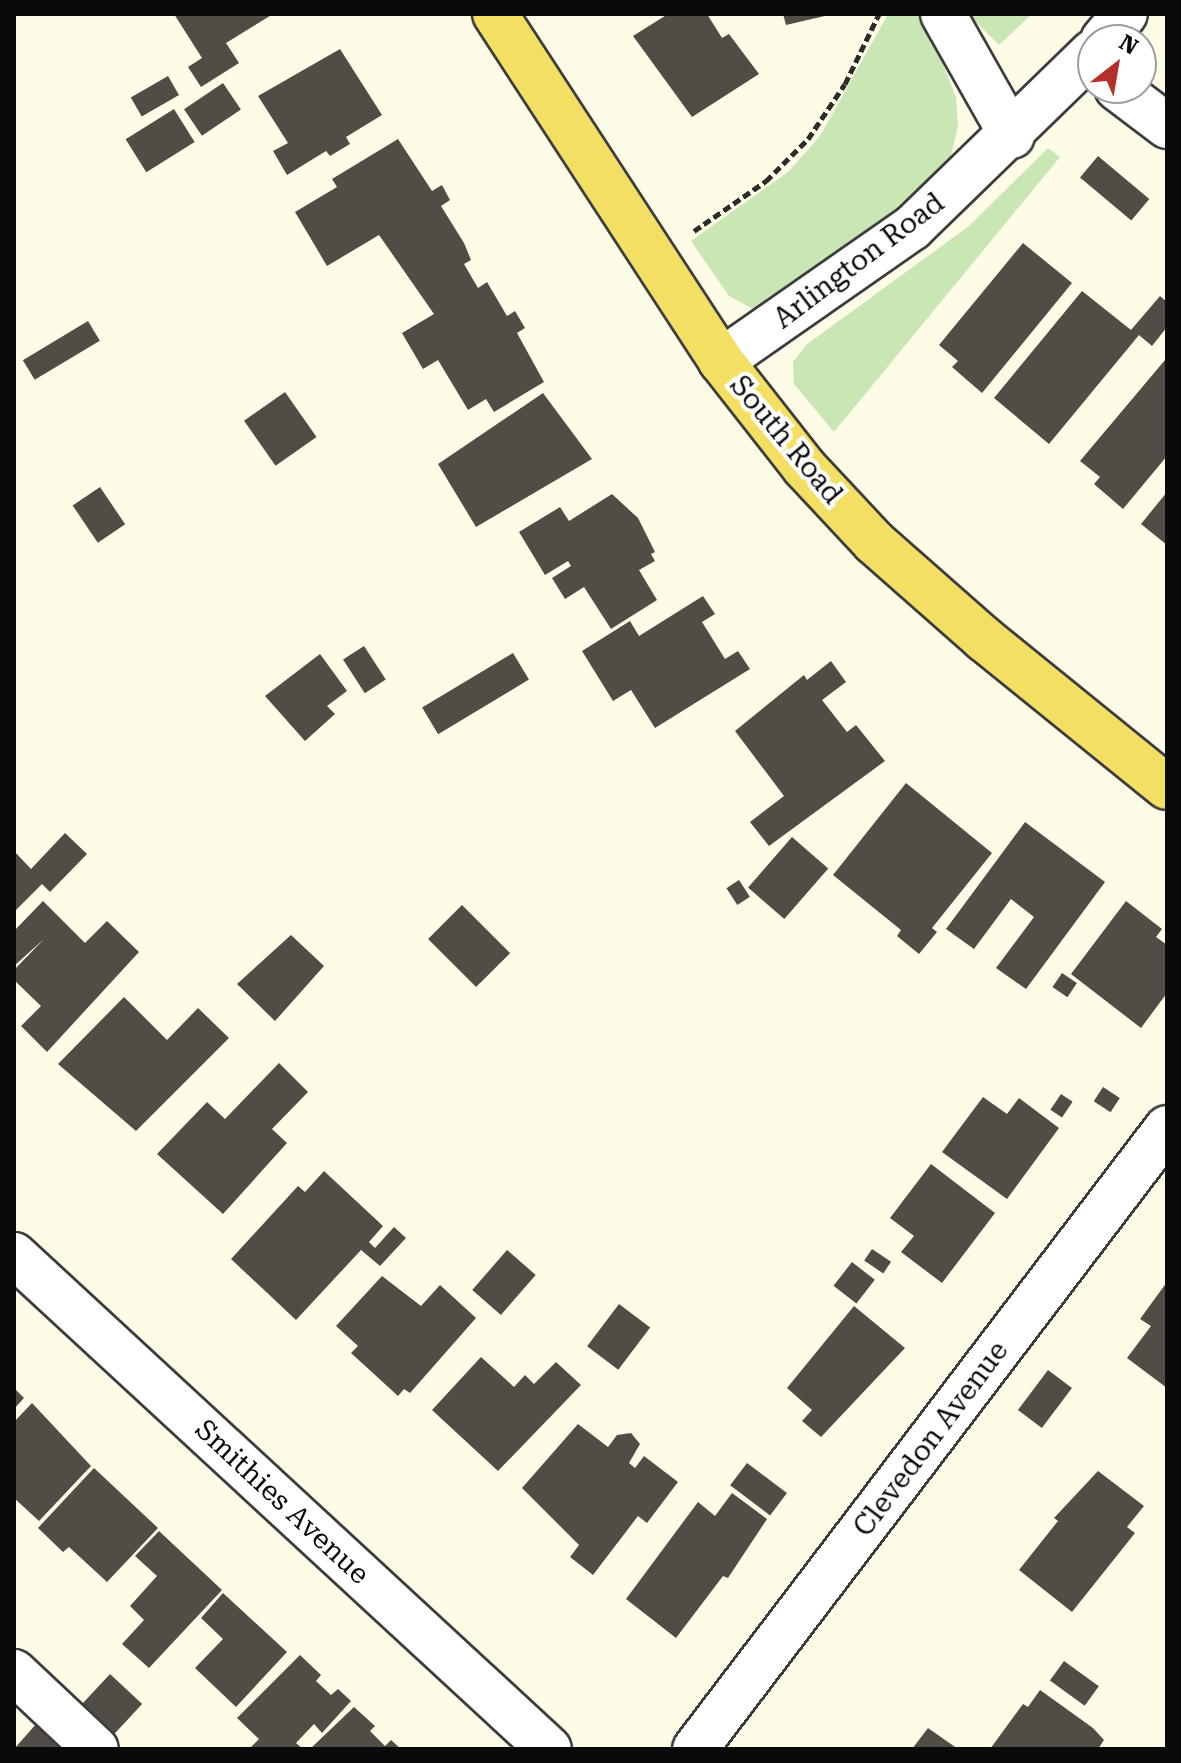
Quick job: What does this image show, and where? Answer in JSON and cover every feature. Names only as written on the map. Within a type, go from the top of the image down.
[{"type":"main road","name":"South Road","points":[[495,14],[721,361],[804,467],[874,542],[984,639],[1167,787]]},
{"type":"street","points":[[943,14],[1012,136]]},
{"type":"street","name":"Arlington Road","points":[[721,361],[912,228],[1077,81]]},
{"type":"street","points":[[1143,104],[1167,126]]},
{"type":"street","name":"Clevedon Avenue","points":[[695,1749],[1167,1128]]},
{"type":"street","name":"Smithies Avenue","points":[[14,1255],[549,1749]]},
{"type":"street","points":[[14,1672],[96,1749]]},
{"type":"path","points":[[653,256],[766,181],[808,139],[845,84],[879,14]]},
{"type":"green space","points":[[888,14],[921,14],[941,59],[956,97],[958,126],[950,160],[927,192],[777,300],[753,309],[729,296],[691,241],[788,172],[820,136]]},
{"type":"green space","points":[[968,14],[1032,14],[999,45]]},
{"type":"green space","points":[[1048,148],[1060,157],[834,432],[794,384],[793,362],[806,345],[969,226]]},
{"type":"building","points":[[174,14],[273,14],[226,43],[239,63],[201,87],[188,67],[202,58]]},
{"type":"building","points":[[668,14],[707,14],[722,38],[729,34],[759,74],[692,117],[633,36]]},
{"type":"building","points":[[783,14],[829,14],[829,15],[786,25]]},
{"type":"building","points":[[340,49],[382,115],[346,137],[350,144],[330,156],[326,151],[287,175],[273,151],[288,143],[258,96]]},
{"type":"building","points":[[168,76],[179,95],[142,117],[131,98]]},
{"type":"building","points":[[223,83],[241,110],[202,136],[184,109]]},
{"type":"building","points":[[174,109],[195,142],[146,172],[126,139]]},
{"type":"building","points":[[398,139],[432,191],[442,185],[450,200],[441,206],[471,260],[464,264],[478,288],[487,282],[507,316],[515,311],[525,328],[517,333],[544,382],[494,412],[486,399],[468,410],[438,360],[423,369],[402,333],[434,314],[379,235],[327,266],[295,212],[337,187],[332,179]]},
{"type":"building","points":[[1098,156],[1149,199],[1131,221],[1080,177]]},
{"type":"building","points":[[1023,243],[1072,283],[982,393],[952,367],[958,361],[939,345]]},
{"type":"building","points":[[1082,291],[1131,330],[1160,296],[1167,302],[1167,327],[1152,346],[1139,335],[1049,444],[994,398]]},
{"type":"building","points":[[88,321],[100,341],[35,380],[23,360]]},
{"type":"building","points":[[1165,360],[1167,456],[1123,509],[1094,484],[1100,477],[1080,461]]},
{"type":"building","points":[[285,392],[317,437],[276,466],[244,421]]},
{"type":"building","points":[[543,393],[592,459],[476,527],[438,464]]},
{"type":"building","points":[[100,487],[125,524],[98,543],[73,505]]},
{"type":"building","points":[[1167,492],[1167,545],[1141,524]]},
{"type":"building","points":[[612,494],[638,518],[655,552],[651,554],[655,561],[639,570],[657,600],[611,629],[584,587],[565,599],[552,578],[571,566],[568,561],[545,575],[519,532],[560,507],[569,521]]},
{"type":"building","points":[[703,596],[715,614],[702,622],[725,659],[738,651],[750,669],[655,728],[631,690],[613,701],[582,651],[630,621],[639,636]]},
{"type":"building","points":[[364,646],[386,680],[365,693],[343,660]]},
{"type":"building","points":[[513,653],[529,680],[438,734],[422,708]]},
{"type":"building","points":[[320,654],[347,691],[327,706],[335,714],[305,741],[265,696]]},
{"type":"building","points":[[831,661],[846,682],[822,700],[847,732],[856,725],[885,761],[769,846],[750,822],[784,796],[735,731],[804,675],[807,680]]},
{"type":"building","points":[[906,783],[992,853],[932,928],[937,932],[919,954],[897,936],[901,930],[833,875]]},
{"type":"building","points":[[1025,822],[1105,882],[1026,989],[996,968],[1034,917],[1011,899],[974,949],[946,929]]},
{"type":"building","points":[[65,833],[87,854],[50,892],[42,884],[14,912],[14,851],[31,869]]},
{"type":"building","points":[[792,837],[828,868],[784,919],[748,888]]},
{"type":"building","points":[[739,880],[750,897],[737,905],[726,888]]},
{"type":"building","points":[[43,901],[85,943],[107,921],[139,952],[47,1052],[21,1026],[41,1006],[14,980],[14,970],[44,939],[14,966],[14,931]]},
{"type":"building","points":[[1126,901],[1162,929],[1156,937],[1167,945],[1167,993],[1141,1028],[1071,974]]},
{"type":"building","points":[[462,905],[510,953],[476,987],[428,939]]},
{"type":"building","points":[[291,935],[324,966],[275,1021],[237,984]]},
{"type":"building","points":[[1062,973],[1077,983],[1067,997],[1052,987]]},
{"type":"building","points":[[124,997],[167,1040],[198,1008],[229,1038],[136,1131],[58,1064]]},
{"type":"building","points":[[279,1063],[308,1092],[272,1129],[287,1143],[223,1214],[157,1154],[207,1102],[225,1119]]},
{"type":"building","points":[[1103,1087],[1120,1098],[1111,1112],[1094,1101]]},
{"type":"building","points":[[1061,1094],[1073,1102],[1062,1118],[1050,1110]]},
{"type":"building","points":[[983,1097],[1007,1114],[1019,1098],[1059,1128],[1007,1199],[942,1152]]},
{"type":"building","points":[[931,1164],[995,1213],[942,1283],[901,1252],[914,1236],[890,1218]]},
{"type":"building","points":[[324,1171],[383,1226],[369,1242],[375,1248],[394,1227],[406,1238],[380,1266],[361,1250],[296,1320],[231,1259],[298,1186],[305,1192]]},
{"type":"building","points":[[872,1249],[891,1262],[883,1273],[864,1261]]},
{"type":"building","points":[[507,1250],[536,1275],[501,1315],[472,1290]]},
{"type":"building","points":[[852,1262],[875,1280],[856,1303],[834,1286]]},
{"type":"building","points":[[382,1276],[421,1306],[440,1285],[476,1318],[410,1393],[404,1389],[398,1396],[351,1353],[358,1346],[336,1326]]},
{"type":"building","points":[[1167,1282],[1167,1388],[1127,1358],[1151,1326],[1140,1319]]},
{"type":"building","points":[[619,1304],[650,1327],[618,1370],[587,1346]]},
{"type":"building","points":[[854,1306],[905,1348],[821,1437],[802,1421],[812,1410],[787,1388]]},
{"type":"building","points":[[481,1357],[514,1387],[525,1375],[534,1384],[556,1362],[581,1385],[498,1471],[432,1410]]},
{"type":"building","points":[[1048,1370],[1072,1388],[1042,1428],[1018,1410]]},
{"type":"building","points":[[14,1388],[24,1398],[14,1409]]},
{"type":"building","points":[[32,1403],[91,1466],[39,1521],[14,1498],[14,1422]]},
{"type":"building","points":[[578,1424],[608,1447],[617,1435],[631,1433],[640,1444],[629,1463],[635,1468],[644,1456],[678,1482],[647,1523],[638,1516],[593,1575],[570,1557],[579,1545],[522,1488]]},
{"type":"building","points":[[747,1463],[787,1493],[770,1515],[730,1485]]},
{"type":"building","points":[[94,1468],[158,1528],[107,1582],[69,1547],[63,1552],[38,1528]]},
{"type":"building","points":[[1098,1471],[1144,1506],[1127,1527],[1135,1533],[1072,1612],[1019,1570],[1058,1521],[1054,1518]]},
{"type":"building","points":[[732,1493],[767,1519],[728,1578],[723,1576],[676,1638],[626,1599],[698,1502],[715,1516]]},
{"type":"building","points":[[159,1531],[222,1590],[149,1668],[122,1644],[144,1620],[130,1606],[157,1576],[135,1556]]},
{"type":"building","points":[[223,1593],[287,1652],[236,1707],[195,1668],[223,1639],[201,1618]]},
{"type":"building","points":[[300,1655],[321,1675],[316,1681],[331,1695],[338,1689],[351,1701],[322,1733],[314,1724],[296,1743],[303,1749],[249,1749],[259,1739],[237,1718]]},
{"type":"building","points":[[1064,1661],[1099,1686],[1085,1706],[1050,1680]]},
{"type":"building","points":[[110,1674],[142,1704],[112,1736],[80,1706]]},
{"type":"building","points":[[1040,1690],[1093,1728],[1104,1740],[1098,1749],[990,1749],[1023,1704],[1028,1707]]},
{"type":"building","points":[[354,1707],[375,1726],[370,1731],[385,1746],[391,1740],[401,1749],[310,1749]]},
{"type":"building","points":[[37,1723],[66,1749],[14,1749]]},
{"type":"building","points":[[928,1728],[958,1749],[912,1749]]}]
